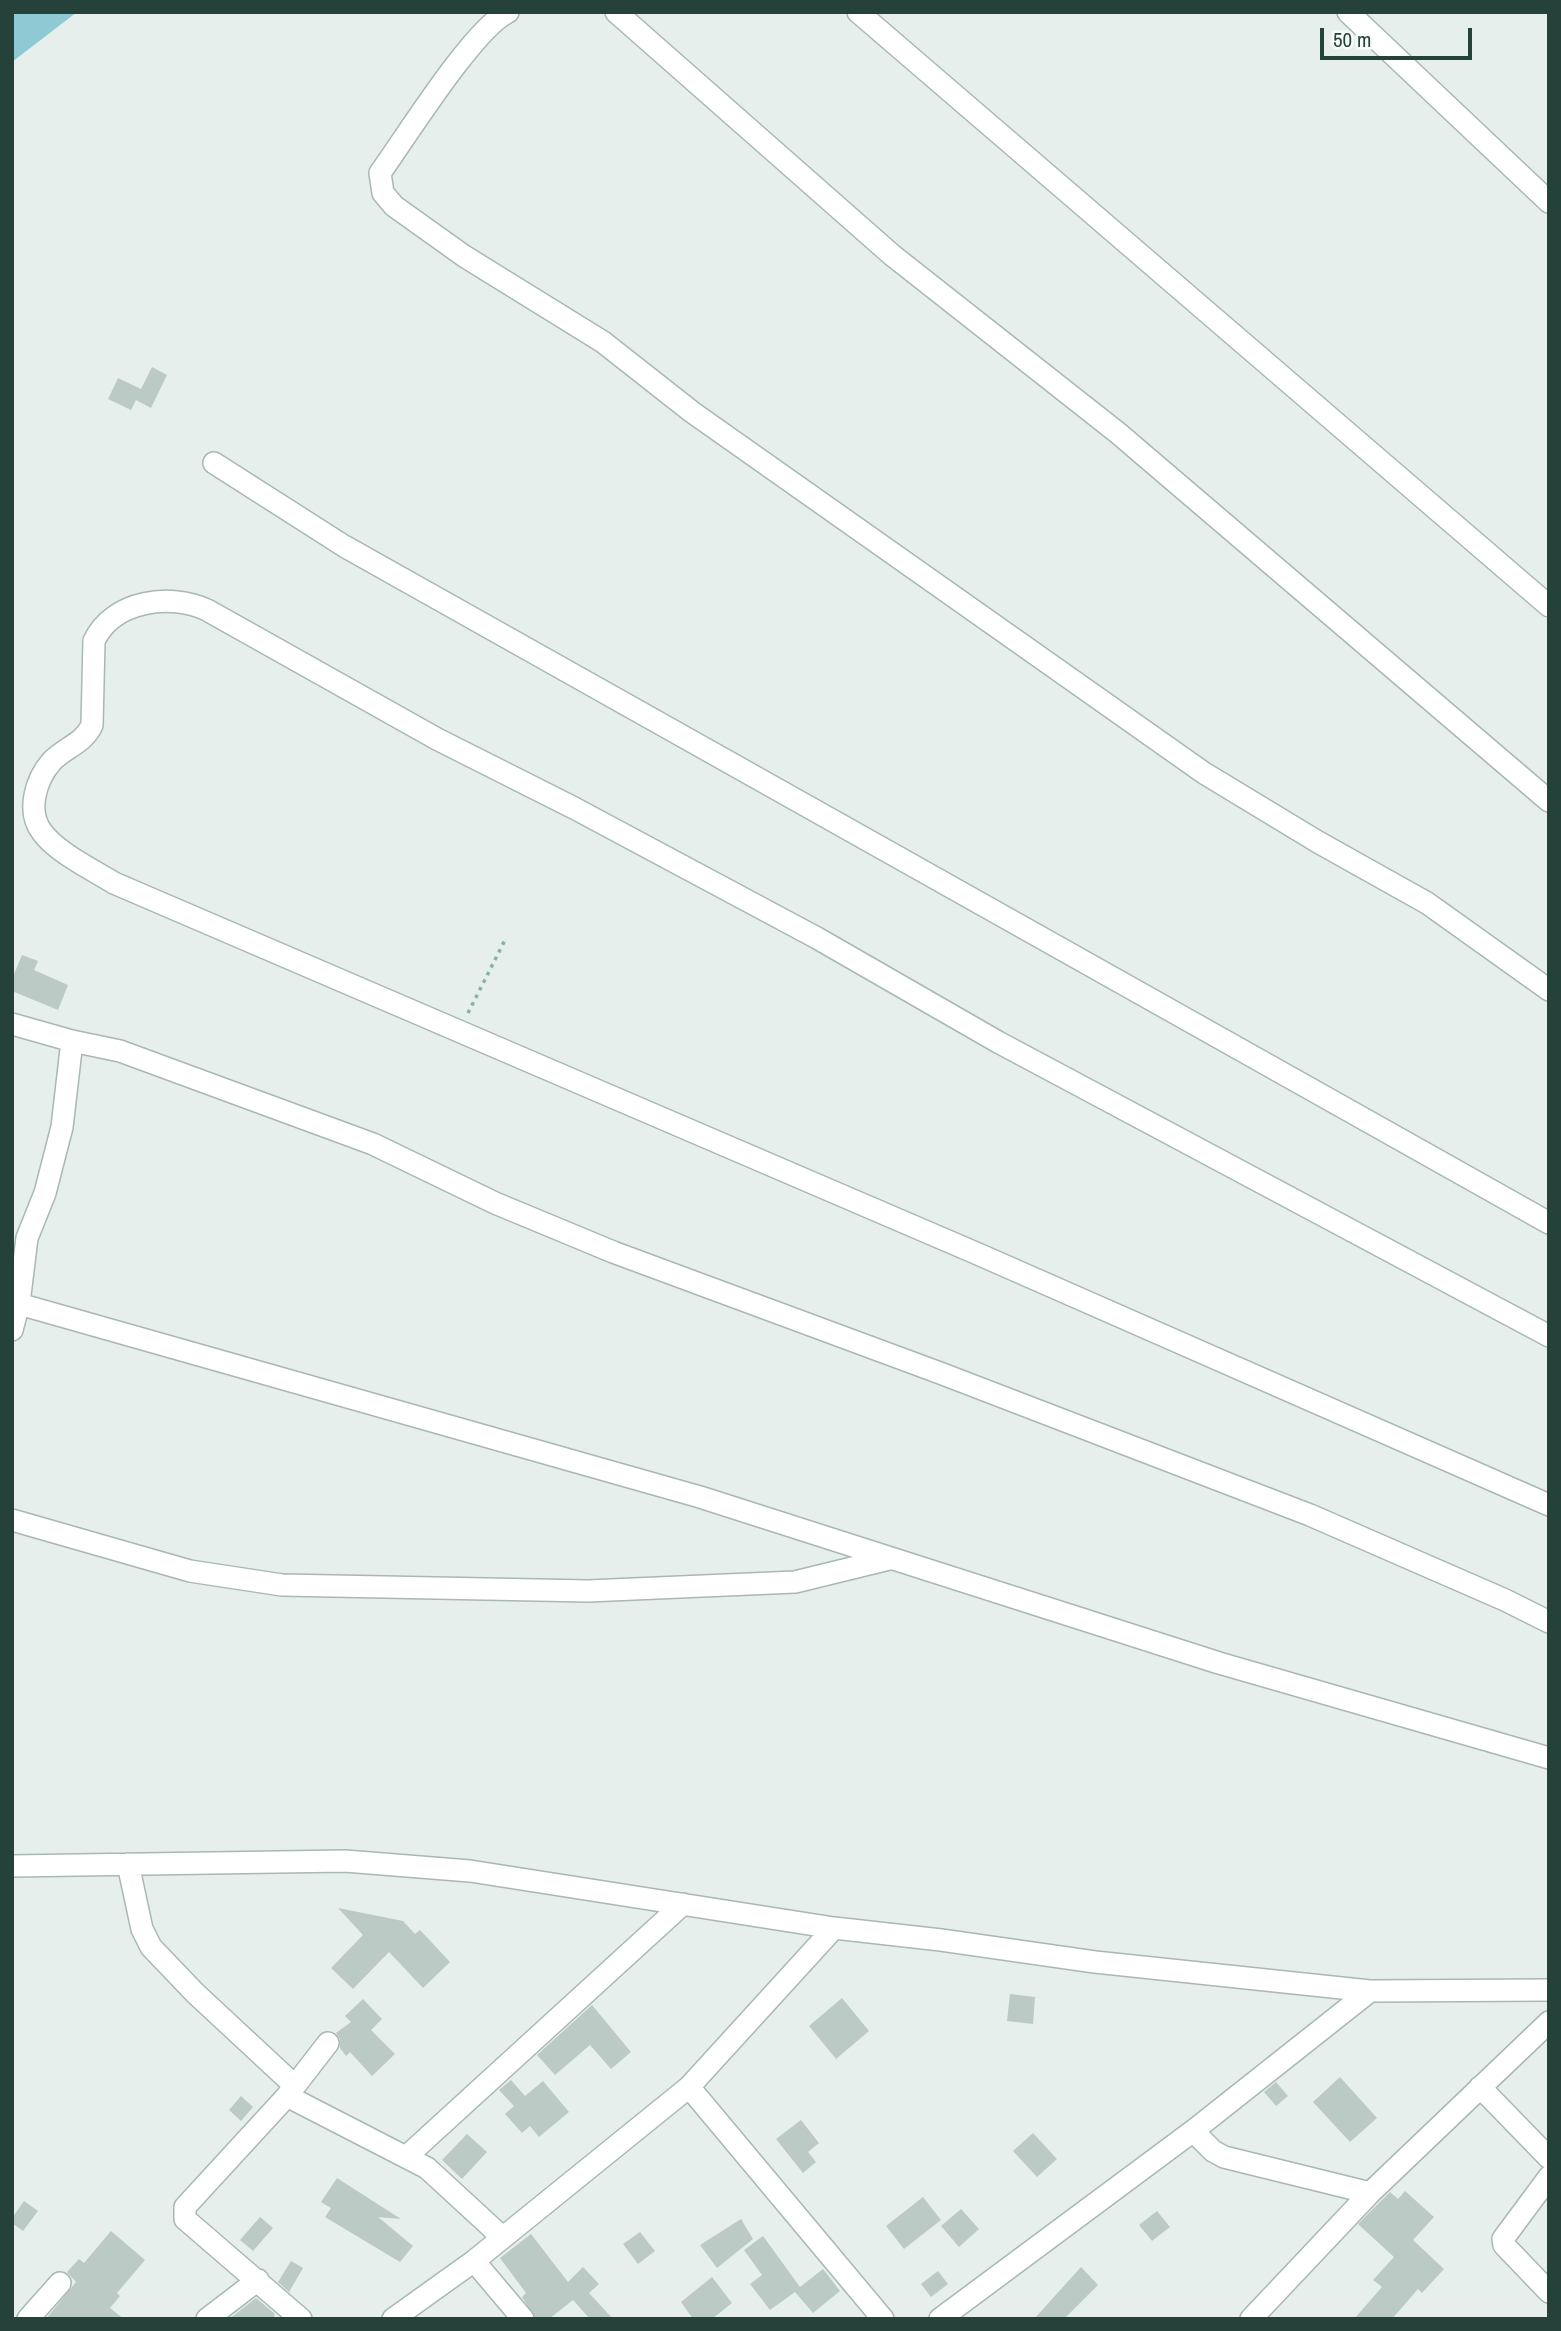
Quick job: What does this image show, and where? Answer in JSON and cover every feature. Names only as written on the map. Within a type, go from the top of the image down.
[{"type":"street","points":[[508,12],[495,18],[464,55],[380,173],[383,193],[394,206],[464,256],[603,342],[692,412],[1204,773],[1318,842],[1427,903],[1549,990]]},
{"type":"street","points":[[615,12],[892,255],[1118,433],[1549,801]]},
{"type":"street","points":[[858,12],[1549,606]]},
{"type":"street","points":[[1348,12],[1549,202]]},
{"type":"street","points":[[214,463],[344,546],[1549,1223]]},
{"type":"street","points":[[1549,1336],[998,1042],[804,932],[574,808],[437,739],[207,610],[174,600],[145,602],[118,615],[98,633],[94,641],[94,704],[88,734],[52,761],[36,786],[34,812],[42,832],[77,860],[114,883],[460,1030],[1549,1506]]},
{"type":"street","points":[[12,1024],[120,1051],[373,1144],[495,1203],[613,1252],[940,1373],[1310,1515],[1549,1622]]},
{"type":"street","points":[[12,1330],[27,1238],[45,1193],[62,1128],[72,1041]]},
{"type":"street","points":[[16,1302],[699,1497],[1219,1664],[1549,1758]]},
{"type":"street","points":[[12,1520],[190,1571],[282,1585],[588,1591],[795,1582],[889,1559]]},
{"type":"street","points":[[12,1866],[345,1861],[470,1871],[834,1928],[1095,1962],[1370,1991],[1549,1990]]},
{"type":"street","points":[[128,1864],[142,1929],[151,1947],[291,2090],[447,2183],[502,2237]]},
{"type":"street","points":[[406,2157],[682,1904]]},
{"type":"street","points":[[393,2319],[474,2261],[689,2087],[834,1928]]},
{"type":"street","points":[[940,2319],[1193,2131],[1370,1991]]},
{"type":"street","points":[[1251,2319],[1370,2193],[1549,2022]]},
{"type":"street","points":[[301,2319],[185,2219],[183,2213],[185,2207],[291,2090],[328,2043]]},
{"type":"street","points":[[689,2087],[883,2319]]},
{"type":"street","points":[[1480,2087],[1549,2158]]},
{"type":"street","points":[[1193,2131],[1213,2151],[1224,2157],[1370,2193]]},
{"type":"street","points":[[1549,2177],[1503,2239],[1504,2245],[1549,2292]]},
{"type":"street","points":[[474,2261],[523,2319]]},
{"type":"street","points":[[207,2319],[258,2280]]},
{"type":"street","points":[[28,2319],[60,2283]]},
{"type":"path","points":[[460,1030],[505,940]]},
{"type":"water","points":[[12,12],[77,12],[12,62]]},
{"type":"building","points":[[152,367],[167,375],[151,408],[136,400],[131,410],[108,399],[118,378],[141,389]]},
{"type":"building","points":[[22,955],[38,961],[34,970],[68,985],[58,1010],[12,991],[12,979]]},
{"type":"building","points":[[338,1908],[403,1921],[415,1934],[420,1930],[450,1962],[423,1988],[389,1952],[353,1989],[331,1968],[363,1935]]},
{"type":"building","points":[[1010,1994],[1035,1997],[1033,2024],[1007,2021]]},
{"type":"building","points":[[842,1998],[869,2031],[836,2059],[809,2026]]},
{"type":"building","points":[[363,1999],[382,2019],[371,2030],[395,2054],[372,2076],[350,2052],[346,2056],[340,2048],[340,2039],[336,2033],[351,2022],[345,2016]]},
{"type":"building","points":[[592,2005],[631,2052],[611,2069],[590,2045],[555,2075],[537,2055]]},
{"type":"building","points":[[1340,2077],[1377,2118],[1350,2142],[1313,2102]]},
{"type":"building","points":[[511,2080],[525,2096],[543,2081],[569,2112],[539,2137],[530,2126],[522,2133],[505,2114],[514,2106],[499,2090]]},
{"type":"building","points":[[1276,2082],[1288,2096],[1276,2106],[1264,2092]]},
{"type":"building","points":[[241,2096],[253,2107],[241,2121],[229,2110]]},
{"type":"building","points":[[801,2120],[819,2143],[808,2152],[816,2162],[803,2173],[776,2139]]},
{"type":"building","points":[[1033,2133],[1057,2159],[1037,2177],[1013,2151]]},
{"type":"building","points":[[467,2134],[487,2152],[462,2179],[442,2160]]},
{"type":"building","points":[[337,2178],[401,2219],[378,2217],[413,2246],[400,2262],[325,2217],[331,2208],[321,2202]]},
{"type":"building","points":[[1405,2191],[1434,2217],[1413,2240],[1444,2269],[1422,2293],[1418,2289],[1392,2319],[1354,2319],[1382,2287],[1373,2280],[1394,2257],[1358,2224],[1390,2192],[1398,2199]]},
{"type":"building","points":[[923,2197],[941,2220],[904,2249],[886,2226]]},
{"type":"building","points":[[24,2201],[38,2211],[23,2231],[12,2223],[12,2218]]},
{"type":"building","points":[[961,2209],[979,2229],[959,2247],[941,2226]]},
{"type":"building","points":[[1157,2211],[1170,2227],[1152,2241],[1139,2225]]},
{"type":"building","points":[[260,2217],[273,2228],[253,2251],[240,2240]]},
{"type":"building","points":[[741,2219],[753,2239],[717,2268],[700,2245]]},
{"type":"building","points":[[111,2231],[145,2260],[117,2293],[120,2296],[110,2308],[124,2319],[46,2319],[76,2282],[67,2272],[79,2259],[84,2263]]},
{"type":"building","points":[[640,2232],[655,2251],[638,2264],[623,2244]]},
{"type":"building","points":[[531,2234],[568,2282],[583,2267],[599,2284],[589,2293],[613,2319],[590,2319],[573,2300],[549,2319],[536,2319],[522,2297],[526,2293],[500,2258]]},
{"type":"building","points":[[763,2236],[800,2287],[823,2269],[840,2291],[813,2313],[795,2292],[770,2310],[750,2284],[762,2275],[744,2250]]},
{"type":"building","points":[[291,2261],[303,2268],[289,2292],[278,2282]]},
{"type":"building","points":[[1081,2267],[1098,2285],[1064,2319],[1034,2319]]},
{"type":"building","points":[[938,2271],[948,2284],[931,2297],[921,2284]]},
{"type":"building","points":[[712,2277],[732,2303],[712,2319],[693,2319],[681,2302]]},
{"type":"building","points":[[256,2298],[275,2314],[273,2319],[229,2319]]}]
